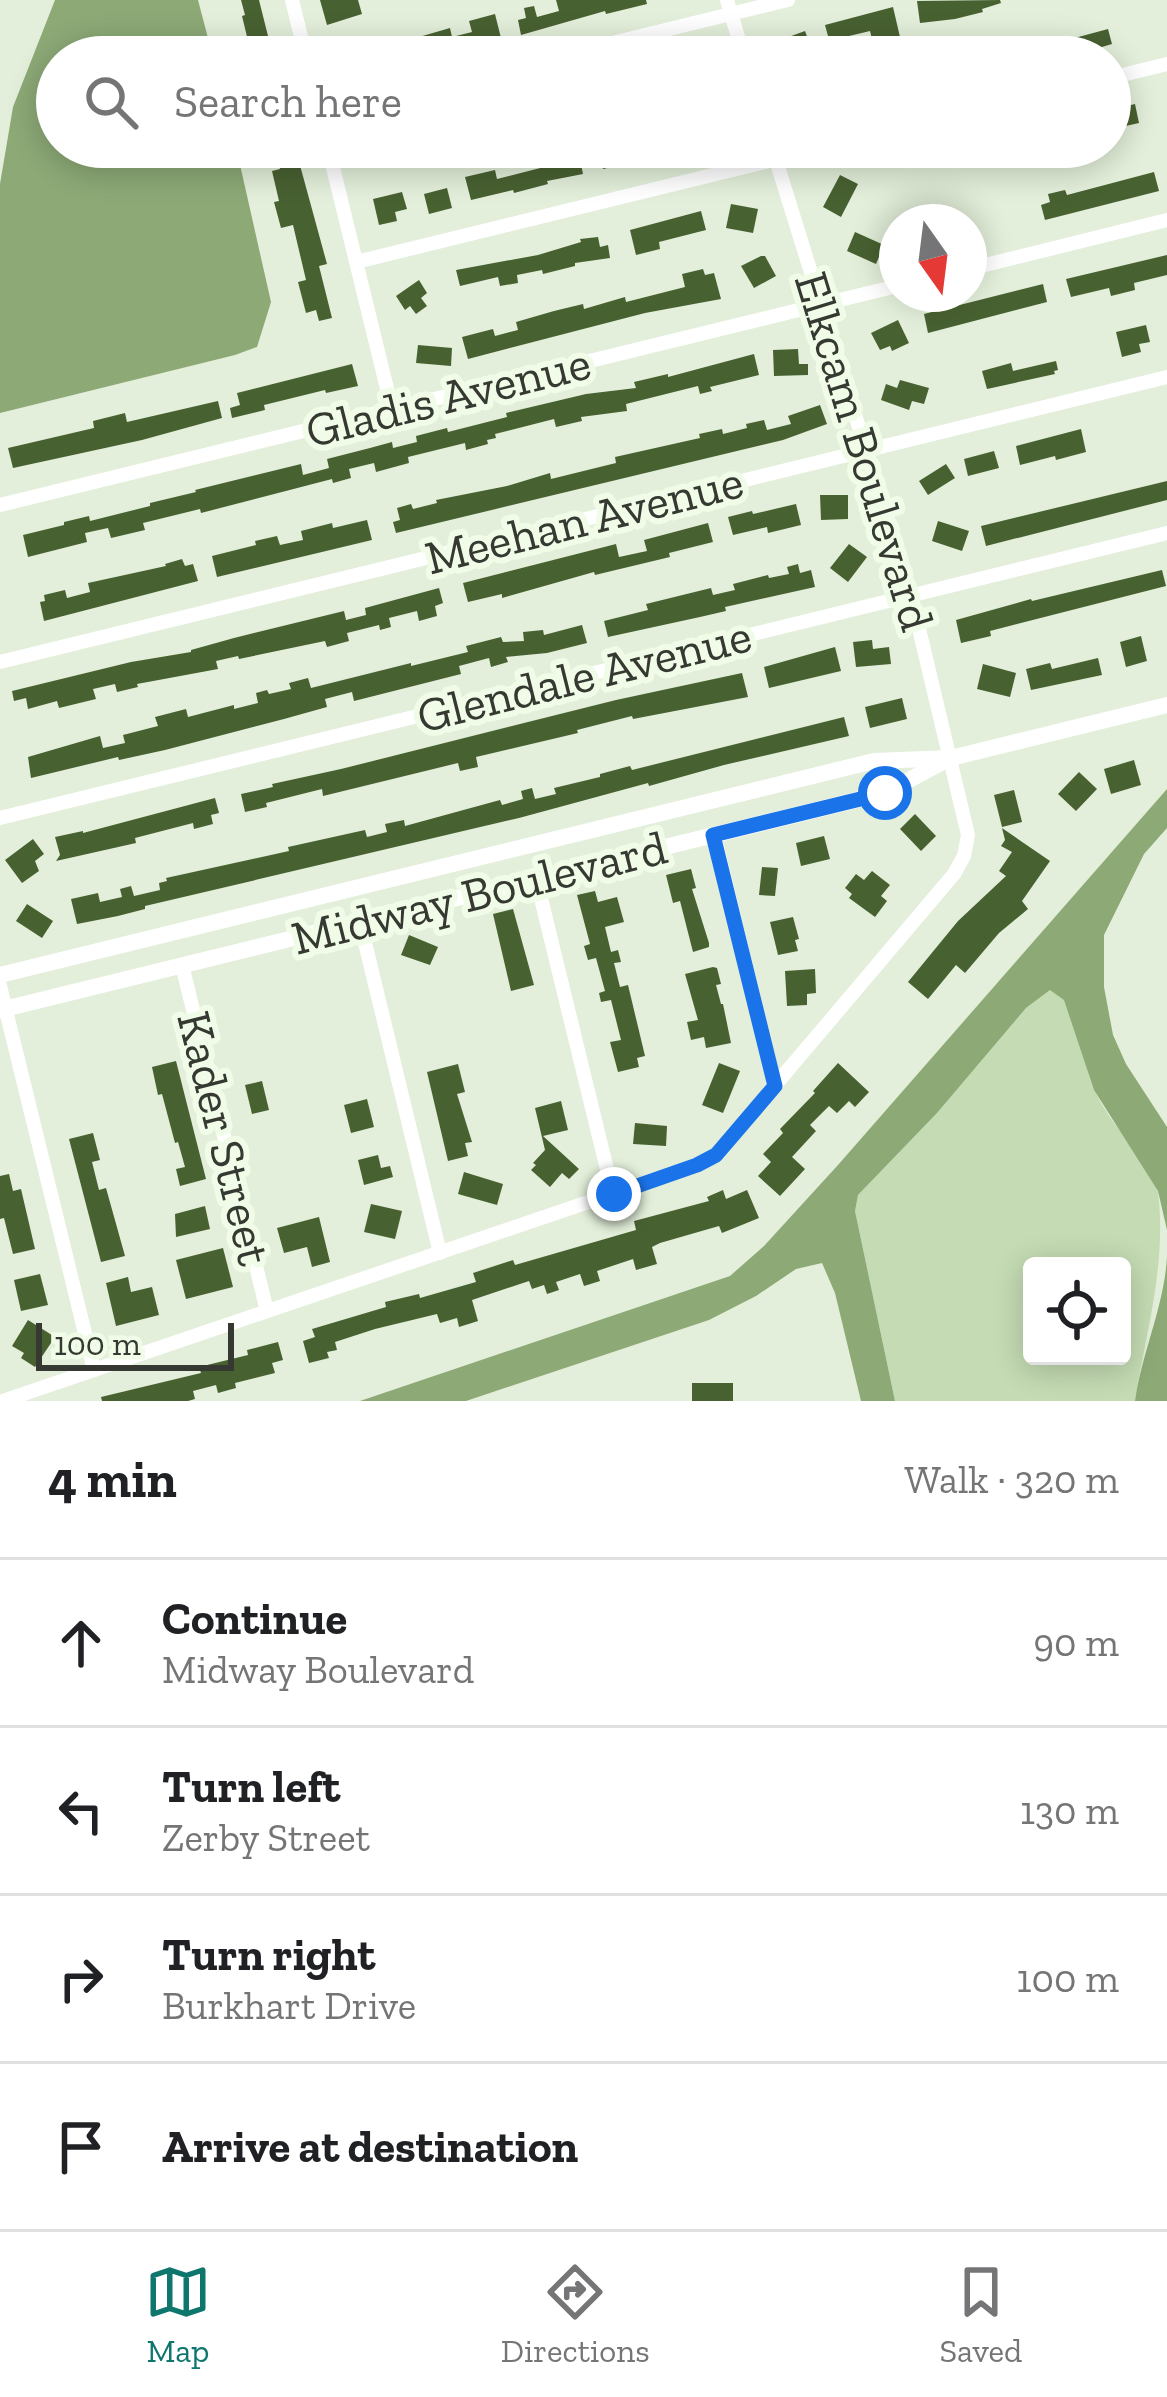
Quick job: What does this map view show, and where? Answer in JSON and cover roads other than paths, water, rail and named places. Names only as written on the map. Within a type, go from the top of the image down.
[{"type":"street","points":[[292,0],[301,36]]},
{"type":"street","points":[[628,36],[729,7],[788,0]]},
{"type":"street","points":[[729,7],[738,36]]},
{"type":"street","points":[[1131,73],[1167,64]]},
{"type":"street","points":[[333,168],[392,410]]},
{"type":"street","points":[[356,262],[716,168]]},
{"type":"street","name":"Elkcam Boulevard","points":[[3,1401],[716,1155],[954,874],[968,835],[911,595],[779,168]]},
{"type":"street","points":[[987,264],[1167,220]]},
{"type":"street","name":"Gladis Avenue","points":[[0,505],[879,290]]},
{"type":"street","name":"Meehan Avenue","points":[[0,662],[1167,376]]},
{"type":"street","name":"Glendale Avenue","points":[[0,818],[1167,533]]},
{"type":"street","name":"Midway Boulevard","points":[[0,975],[874,761],[951,758],[1167,705]]},
{"type":"street","name":"Midway Boulevard","points":[[3,1009],[885,793],[951,758]]},
{"type":"street","points":[[713,835],[775,1086]]},
{"type":"street","points":[[536,878],[614,1194]]},
{"type":"street","points":[[360,922],[440,1252]]},
{"type":"street","name":"Kader Street","points":[[182,965],[267,1311]]},
{"type":"street","points":[[0,986],[94,1370]]}]
